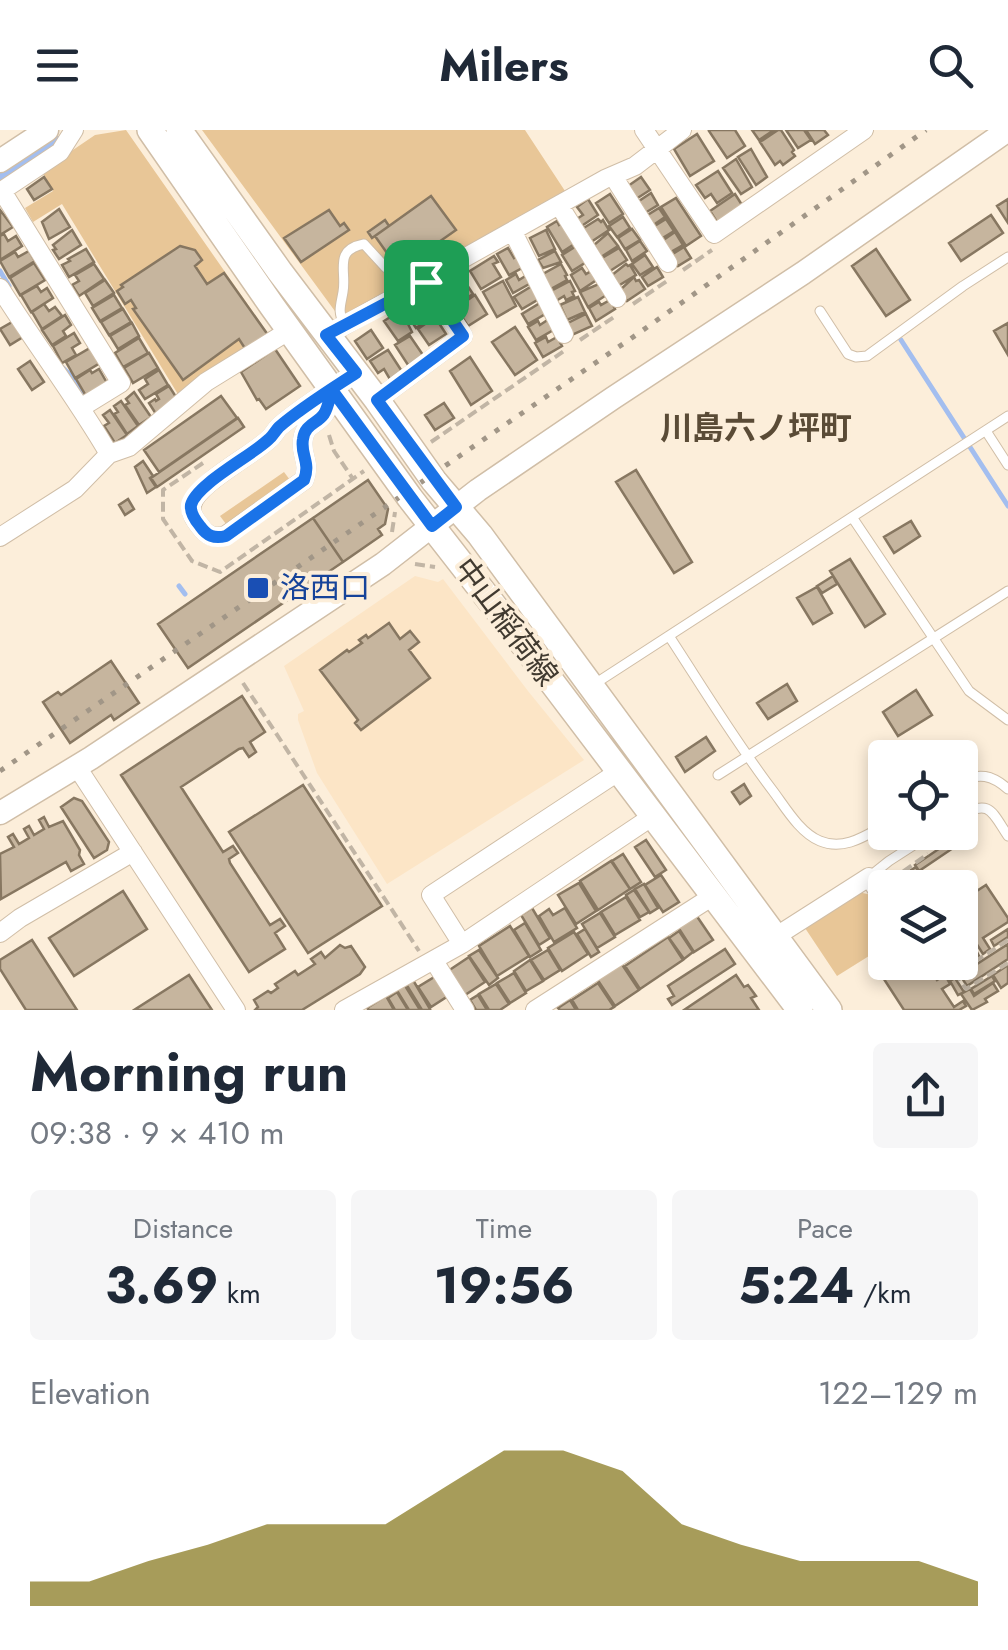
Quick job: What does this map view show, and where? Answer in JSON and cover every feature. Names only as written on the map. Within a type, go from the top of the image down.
[{"type":"main road","name":"中山稲荷線","points":[[150,130],[432,526],[800,1010]]},
{"type":"main road","name":"中山稲荷線","points":[[179,130],[335,330],[356,373],[829,1010]]},
{"type":"street","points":[[0,161],[47,130]]},
{"type":"street","points":[[74,130],[60,152],[1,192],[121,383],[82,407]]},
{"type":"street","points":[[644,130],[714,234],[864,130]]},
{"type":"street","points":[[335,330],[635,166],[682,130]]},
{"type":"street","points":[[0,813],[78,767],[383,564],[456,507],[1008,130]]},
{"type":"street","points":[[613,176],[673,271]]},
{"type":"street","points":[[559,205],[618,298]]},
{"type":"street","points":[[513,232],[564,334]]},
{"type":"street","points":[[377,400],[463,336],[426,282]]},
{"type":"street","points":[[0,288],[82,407],[109,454]]},
{"type":"street","points":[[0,537],[76,489],[109,454],[129,447],[206,382],[290,330]]},
{"type":"street","points":[[269,440],[276,429],[356,373]]},
{"type":"street","points":[[303,452],[288,440],[269,440],[226,469],[196,497],[191,506],[192,516],[205,533],[226,536],[304,480],[308,469],[303,435],[325,413],[332,390]]},
{"type":"street","points":[[78,767],[236,1010]]},
{"type":"street","points":[[462,944],[431,895],[618,772]]},
{"type":"street","points":[[355,1007],[462,944],[653,816]]},
{"type":"street","points":[[0,933],[133,852]]},
{"type":"street","points":[[775,937],[868,879]]},
{"type":"street","points":[[535,1010],[713,896]]},
{"type":"street","points":[[431,963],[464,1010]]},
{"type":"lane","points":[[335,330],[344,290],[341,263],[348,252],[364,244],[386,268]]},
{"type":"lane","points":[[820,311],[848,354],[867,356],[1008,257]]},
{"type":"lane","points":[[590,686],[1008,416]]},
{"type":"lane","points":[[986,431],[1008,466]]},
{"type":"lane","points":[[852,517],[969,691],[1008,720]]},
{"type":"lane","points":[[718,775],[1008,592]]},
{"type":"lane","points":[[669,636],[747,757],[794,819],[816,840],[834,845],[868,834]]},
{"type":"lane","points":[[978,776],[987,775],[1008,789]]},
{"type":"lane","points":[[978,807],[992,812],[1008,836]]},
{"type":"lane","points":[[878,870],[906,850]]},
{"type":"path","points":[[425,446],[673,271],[714,248]]},
{"type":"path","points":[[328,432],[334,451],[353,479]]},
{"type":"path","points":[[209,458],[163,490],[164,519],[192,561],[220,572],[368,468]]},
{"type":"path","points":[[296,519],[301,526]]},
{"type":"path","points":[[240,679],[431,963]]},
{"type":"path","points":[[906,870],[929,854]]},
{"type":"path","points":[[1008,940],[956,974],[966,990],[1008,963]]},
{"type":"shaded area","points":[[126,130],[269,335],[179,396],[62,204],[33,222],[25,208],[53,191],[42,171],[95,135]]},
{"type":"shaded area","points":[[202,130],[525,130],[565,191],[340,318]]},
{"type":"shaded area","points":[[284,472],[290,480],[226,524],[220,516]]},
{"type":"shaded area","points":[[415,576],[438,582],[443,579],[584,760],[387,884],[317,773],[298,720],[298,714],[304,711],[284,666]]},
{"type":"shaded area","points":[[858,892],[868,894],[868,957],[837,976],[805,928]]},
{"type":"building","points":[[711,130],[735,130],[745,146],[727,158]]},
{"type":"building","points":[[752,130],[774,130],[759,140]]},
{"type":"building","points":[[778,130],[795,156],[783,165],[780,161],[775,165],[760,142]]},
{"type":"building","points":[[786,130],[804,130],[811,140],[798,148]]},
{"type":"building","points":[[806,130],[824,130],[828,135],[815,144]]},
{"type":"building","points":[[697,134],[714,161],[690,176],[674,149]]},
{"type":"building","points":[[751,149],[767,177],[756,185],[738,157]]},
{"type":"building","points":[[736,159],[752,187],[741,194],[723,168]]},
{"type":"building","points":[[718,171],[732,193],[717,203],[711,194],[705,198],[696,185]]},
{"type":"building","points":[[44,177],[52,189],[34,200],[27,189]]},
{"type":"building","points":[[641,177],[650,190],[636,199],[628,186]]},
{"type":"building","points":[[651,193],[658,205],[645,213],[636,203]]},
{"type":"building","points":[[610,194],[623,214],[609,223],[596,203]]},
{"type":"building","points":[[735,194],[742,205],[717,222],[710,211]]},
{"type":"building","points":[[431,196],[456,230],[399,270],[375,236]]},
{"type":"building","points":[[676,198],[701,236],[686,246],[661,207]]},
{"type":"building","points":[[588,199],[598,215],[580,227],[575,220],[583,215],[577,207]]},
{"type":"building","points":[[1008,199],[1008,223],[997,206]]},
{"type":"building","points":[[659,208],[665,217],[652,226],[646,216]]},
{"type":"building","points":[[59,209],[70,227],[49,239],[42,222]]},
{"type":"building","points":[[0,210],[13,227],[0,235]]},
{"type":"building","points":[[329,210],[340,226],[344,223],[349,230],[301,262],[284,238]]},
{"type":"building","points":[[991,215],[1003,233],[961,261],[949,243]]},
{"type":"building","points":[[623,217],[630,228],[617,237],[609,226]]},
{"type":"building","points":[[598,219],[609,230],[591,242],[582,229]]},
{"type":"building","points":[[666,219],[674,231],[661,239],[653,227]]},
{"type":"building","points":[[385,220],[389,226],[372,238],[368,232]]},
{"type":"building","points":[[557,221],[559,225],[564,222],[576,243],[562,252],[547,227]]},
{"type":"building","points":[[632,229],[640,240],[625,249],[618,238]]},
{"type":"building","points":[[72,230],[81,245],[59,259],[53,245]]},
{"type":"building","points":[[546,230],[555,249],[539,256],[530,238]]},
{"type":"building","points":[[675,232],[683,245],[669,253],[662,241]]},
{"type":"building","points":[[608,233],[618,246],[601,257],[594,245]]},
{"type":"building","points":[[4,234],[8,241],[16,236],[22,246],[0,260],[0,236]]},
{"type":"building","points":[[640,241],[647,251],[632,261],[626,250]]},
{"type":"building","points":[[578,245],[588,261],[572,271],[562,255]]},
{"type":"building","points":[[180,246],[195,250],[202,260],[195,266],[207,284],[224,273],[268,335],[246,350],[239,339],[183,380],[133,309],[136,308],[131,300],[125,304],[117,291]]},
{"type":"building","points":[[684,247],[691,258],[678,266],[671,255]]},
{"type":"building","points":[[508,248],[524,267],[509,275],[497,254]]},
{"type":"building","points":[[619,248],[627,260],[610,271],[602,258]]},
{"type":"building","points":[[86,249],[94,262],[69,277],[62,265]]},
{"type":"building","points":[[876,249],[910,300],[886,316],[852,266]]},
{"type":"building","points":[[29,251],[35,261],[9,277],[0,261],[15,252],[18,257]]},
{"type":"building","points":[[555,251],[561,262],[543,268],[538,260]]},
{"type":"building","points":[[645,255],[653,267],[640,275],[632,264]]},
{"type":"building","points":[[494,256],[498,262],[493,264],[501,277],[481,289],[470,271]]},
{"type":"building","points":[[34,263],[45,280],[20,295],[10,278]]},
{"type":"building","points":[[94,264],[104,279],[79,296],[72,285],[79,281],[75,275]]},
{"type":"building","points":[[561,264],[567,280],[549,290],[541,275]]},
{"type":"building","points":[[626,264],[636,275],[618,286],[612,275]]},
{"type":"building","points":[[657,267],[663,277],[648,286],[642,277]]},
{"type":"building","points":[[582,268],[586,274],[593,270],[598,279],[580,291],[571,275]]},
{"type":"building","points":[[516,274],[519,280],[527,275],[531,283],[513,293],[506,280]]},
{"type":"building","points":[[461,276],[473,294],[454,306],[443,288]]},
{"type":"building","points":[[634,277],[645,289],[627,301],[620,290]]},
{"type":"building","points":[[105,280],[114,293],[93,306],[85,293]]},
{"type":"building","points":[[503,281],[516,306],[497,317],[483,292]]},
{"type":"building","points":[[570,281],[574,296],[556,301],[551,291]]},
{"type":"building","points":[[601,283],[608,294],[588,307],[580,292]]},
{"type":"building","points":[[37,286],[41,292],[47,288],[53,298],[31,312],[21,295]]},
{"type":"building","points":[[532,286],[539,299],[522,309],[514,297]]},
{"type":"building","points":[[114,295],[122,308],[100,321],[92,308]]},
{"type":"building","points":[[475,295],[487,314],[468,326],[456,308]]},
{"type":"building","points":[[578,297],[585,312],[567,320],[560,305]]},
{"type":"building","points":[[610,300],[615,309],[596,321],[589,308]]},
{"type":"building","points":[[423,302],[433,317],[416,328],[406,313]]},
{"type":"building","points":[[540,303],[547,313],[528,324],[522,314]]},
{"type":"building","points":[[44,304],[49,311],[55,307],[62,316],[42,329],[32,312]]},
{"type":"building","points":[[123,309],[131,322],[109,335],[101,322]]},
{"type":"building","points":[[401,310],[412,332],[398,341],[384,321]]},
{"type":"building","points":[[586,314],[592,326],[572,335],[566,324]]},
{"type":"building","points":[[65,315],[71,325],[63,331],[66,336],[52,345],[42,330]]},
{"type":"building","points":[[435,317],[446,334],[429,345],[418,329]]},
{"type":"building","points":[[549,319],[555,329],[536,340],[528,327]]},
{"type":"building","points":[[14,321],[23,337],[10,345],[0,329]]},
{"type":"building","points":[[132,323],[139,336],[118,349],[110,336]]},
{"type":"building","points":[[1008,323],[1008,355],[994,331]]},
{"type":"building","points":[[515,327],[537,360],[515,375],[492,342]]},
{"type":"building","points":[[371,330],[383,348],[367,359],[355,341]]},
{"type":"building","points":[[74,333],[80,343],[72,348],[76,355],[62,363],[53,346]]},
{"type":"building","points":[[410,336],[425,358],[410,368],[395,345]]},
{"type":"building","points":[[546,337],[548,342],[557,337],[562,346],[543,357],[535,343]]},
{"type":"building","points":[[139,338],[148,353],[123,367],[115,353]]},
{"type":"building","points":[[90,348],[100,363],[75,378],[66,362]]},
{"type":"building","points":[[275,349],[300,386],[266,409],[241,372]]},
{"type":"building","points":[[388,350],[403,373],[391,381],[384,369],[378,373],[370,361]]},
{"type":"building","points":[[149,353],[158,368],[133,383],[124,368]]},
{"type":"building","points":[[470,357],[492,391],[471,405],[450,371]]},
{"type":"building","points":[[30,361],[44,382],[32,390],[18,369]]},
{"type":"building","points":[[99,369],[107,383],[86,396],[76,379]]},
{"type":"building","points":[[159,370],[168,385],[145,399],[139,390],[148,384],[145,379]]},
{"type":"building","points":[[169,386],[178,400],[156,414],[149,403],[159,399],[156,394]]},
{"type":"building","points":[[134,392],[151,417],[139,425],[125,405]]},
{"type":"building","points":[[221,396],[237,418],[159,472],[144,450]]},
{"type":"building","points":[[121,401],[138,426],[127,434],[114,414],[118,412],[114,406]]},
{"type":"building","points":[[444,403],[454,418],[435,430],[425,415]]},
{"type":"building","points":[[110,410],[127,435],[115,443],[104,426],[109,423],[103,415]]},
{"type":"building","points":[[238,418],[244,427],[157,487],[151,478]]},
{"type":"building","points":[[143,461],[156,487],[147,493],[135,467]]},
{"type":"building","points":[[636,470],[692,562],[674,573],[616,482]]},
{"type":"building","points":[[368,480],[388,509],[385,524],[378,529],[382,535],[343,562],[313,518]]},
{"type":"building","points":[[128,499],[134,509],[125,515],[119,505]]},
{"type":"building","points":[[313,518],[343,562],[188,668],[158,624]]},
{"type":"building","points":[[911,521],[920,536],[894,553],[884,537]]},
{"type":"building","points":[[850,559],[885,614],[865,627],[830,571]]},
{"type":"building","points":[[833,576],[837,584],[822,593],[817,586]]},
{"type":"building","points":[[817,587],[832,613],[813,624],[797,598]]},
{"type":"building","points":[[389,623],[400,639],[410,631],[419,642],[409,650],[430,678],[361,730],[355,723],[358,720],[320,670],[362,643],[359,640],[366,635],[368,638]]},
{"type":"building","points":[[111,661],[139,703],[114,720],[111,715],[70,743],[43,702],[58,692],[61,695]]},
{"type":"building","points":[[787,684],[797,701],[768,719],[757,703]]},
{"type":"building","points":[[916,690],[932,715],[898,736],[883,712]]},
{"type":"building","points":[[242,696],[265,732],[250,742],[256,752],[249,757],[243,748],[239,749],[181,787],[223,852],[233,846],[238,853],[229,859],[230,863],[270,925],[280,919],[285,926],[275,933],[285,949],[249,972],[121,775]]},
{"type":"building","points":[[706,737],[715,751],[685,772],[676,757]]},
{"type":"building","points":[[744,784],[751,796],[740,804],[732,792]]},
{"type":"building","points":[[303,785],[382,906],[308,953],[229,832]]},
{"type":"building","points":[[74,798],[82,801],[109,842],[107,850],[94,858],[61,807]]},
{"type":"building","points":[[44,817],[49,827],[63,821],[84,864],[71,871],[66,862],[1,899],[0,854],[14,847],[8,837],[13,834],[19,844],[29,838],[24,829],[29,826],[34,835],[44,829],[39,820]]},
{"type":"building","points":[[646,840],[666,870],[655,877],[635,847]]},
{"type":"building","points":[[937,850],[950,850],[920,870],[915,865]]},
{"type":"building","points":[[623,854],[641,882],[630,889],[612,861]]},
{"type":"building","points":[[611,861],[630,889],[598,910],[580,881]]},
{"type":"building","points":[[661,875],[679,902],[663,912],[645,885]]},
{"type":"building","points":[[579,883],[596,911],[576,924],[558,895]]},
{"type":"building","points":[[644,884],[658,908],[650,913],[635,889]]},
{"type":"building","points":[[986,885],[1008,918],[1008,922],[983,938],[990,949],[983,954],[978,946],[978,890]]},
{"type":"building","points":[[634,890],[649,912],[640,917],[626,895]]},
{"type":"building","points":[[123,891],[147,929],[74,976],[49,938]]},
{"type":"building","points":[[626,897],[640,920],[615,935],[601,912]]},
{"type":"building","points":[[532,908],[550,938],[539,945],[521,915]]},
{"type":"building","points":[[565,908],[577,928],[554,942],[539,916],[549,909],[553,915]]},
{"type":"building","points":[[694,912],[713,940],[694,952],[676,924]]},
{"type":"building","points":[[600,913],[615,937],[597,948],[582,924]]},
{"type":"building","points":[[525,923],[541,950],[530,957],[514,930]]},
{"type":"building","points":[[510,926],[529,956],[497,976],[479,946]]},
{"type":"building","points":[[585,929],[599,952],[591,957],[577,934]]},
{"type":"building","points":[[1008,929],[1008,937],[994,946],[991,940]]},
{"type":"building","points":[[679,931],[693,952],[684,959],[669,938]]},
{"type":"building","points":[[574,932],[588,954],[562,971],[548,948]]},
{"type":"building","points":[[668,937],[683,960],[640,989],[625,966]]},
{"type":"building","points":[[32,940],[77,1010],[26,1010],[0,969],[0,960]]},
{"type":"building","points":[[1008,944],[1008,959],[978,979],[978,963]]},
{"type":"building","points":[[340,945],[351,946],[365,967],[360,974],[302,1010],[255,1010],[258,1007],[254,1000],[271,993],[278,988],[275,984],[295,971],[298,975],[315,964],[311,959],[321,952],[325,958]]},
{"type":"building","points":[[725,949],[735,964],[672,1005],[668,999],[674,996],[668,986]]},
{"type":"building","points":[[479,950],[498,978],[489,985],[469,956]]},
{"type":"building","points":[[548,950],[560,970],[544,980],[531,960]]},
{"type":"building","points":[[469,957],[485,982],[465,995],[448,971]]},
{"type":"building","points":[[530,960],[543,981],[526,991],[514,971]]},
{"type":"building","points":[[621,963],[639,990],[615,1006],[597,979]]},
{"type":"building","points":[[1008,965],[1008,983],[1001,988],[993,975]]},
{"type":"building","points":[[514,973],[526,993],[510,1003],[497,983]]},
{"type":"building","points":[[189,975],[212,1010],[134,1010]]},
{"type":"building","points":[[736,975],[756,996],[751,998],[759,1010],[684,1010]]},
{"type":"building","points":[[436,976],[448,996],[431,1007],[418,987]]},
{"type":"building","points":[[992,976],[995,981],[974,994],[971,989]]},
{"type":"building","points":[[413,980],[430,1009],[422,1010],[406,984]]},
{"type":"building","points":[[885,980],[948,980],[950,984],[942,989],[954,1007],[963,1001],[966,1006],[959,1010],[904,1010]]},
{"type":"building","points":[[956,980],[964,992],[958,995],[950,981]]},
{"type":"building","points":[[598,983],[614,1007],[578,1010],[572,1000]]},
{"type":"building","points":[[993,983],[998,991],[972,1010],[961,994],[970,989],[974,996]]},
{"type":"building","points":[[404,984],[420,1010],[409,1010],[396,989]]},
{"type":"building","points":[[496,984],[509,1004],[500,1010],[489,1010],[479,994]]},
{"type":"building","points":[[397,992],[408,1010],[395,1010],[388,998]]},
{"type":"building","points":[[478,995],[487,1010],[476,1010],[470,1000]]},
{"type":"building","points":[[386,996],[394,1010],[367,1008]]},
{"type":"building","points":[[570,1000],[576,1010],[558,1008]]},
{"type":"waterway","points":[[0,179],[46,146]]},
{"type":"waterway","points":[[0,271],[9,286]]},
{"type":"waterway","points":[[901,340],[1008,506]]},
{"type":"waterway","points":[[61,366],[83,393]]},
{"type":"waterway","points":[[179,586],[185,594]]},
{"type":"railway","points":[[0,771],[636,335],[926,130]]},
{"type":"place","name":"洛西口","points":[[258,588]]},
{"type":"district","name":"川島六ノ坪町","points":[[756,428]]},
{"type":"route","points":[[426,282],[463,336],[377,400],[456,507],[432,526],[332,390],[325,413],[303,435],[308,469],[304,480],[226,536],[205,533],[192,516],[191,506],[196,497],[226,469],[269,440],[276,429],[356,373],[326,335],[426,282]]}]
